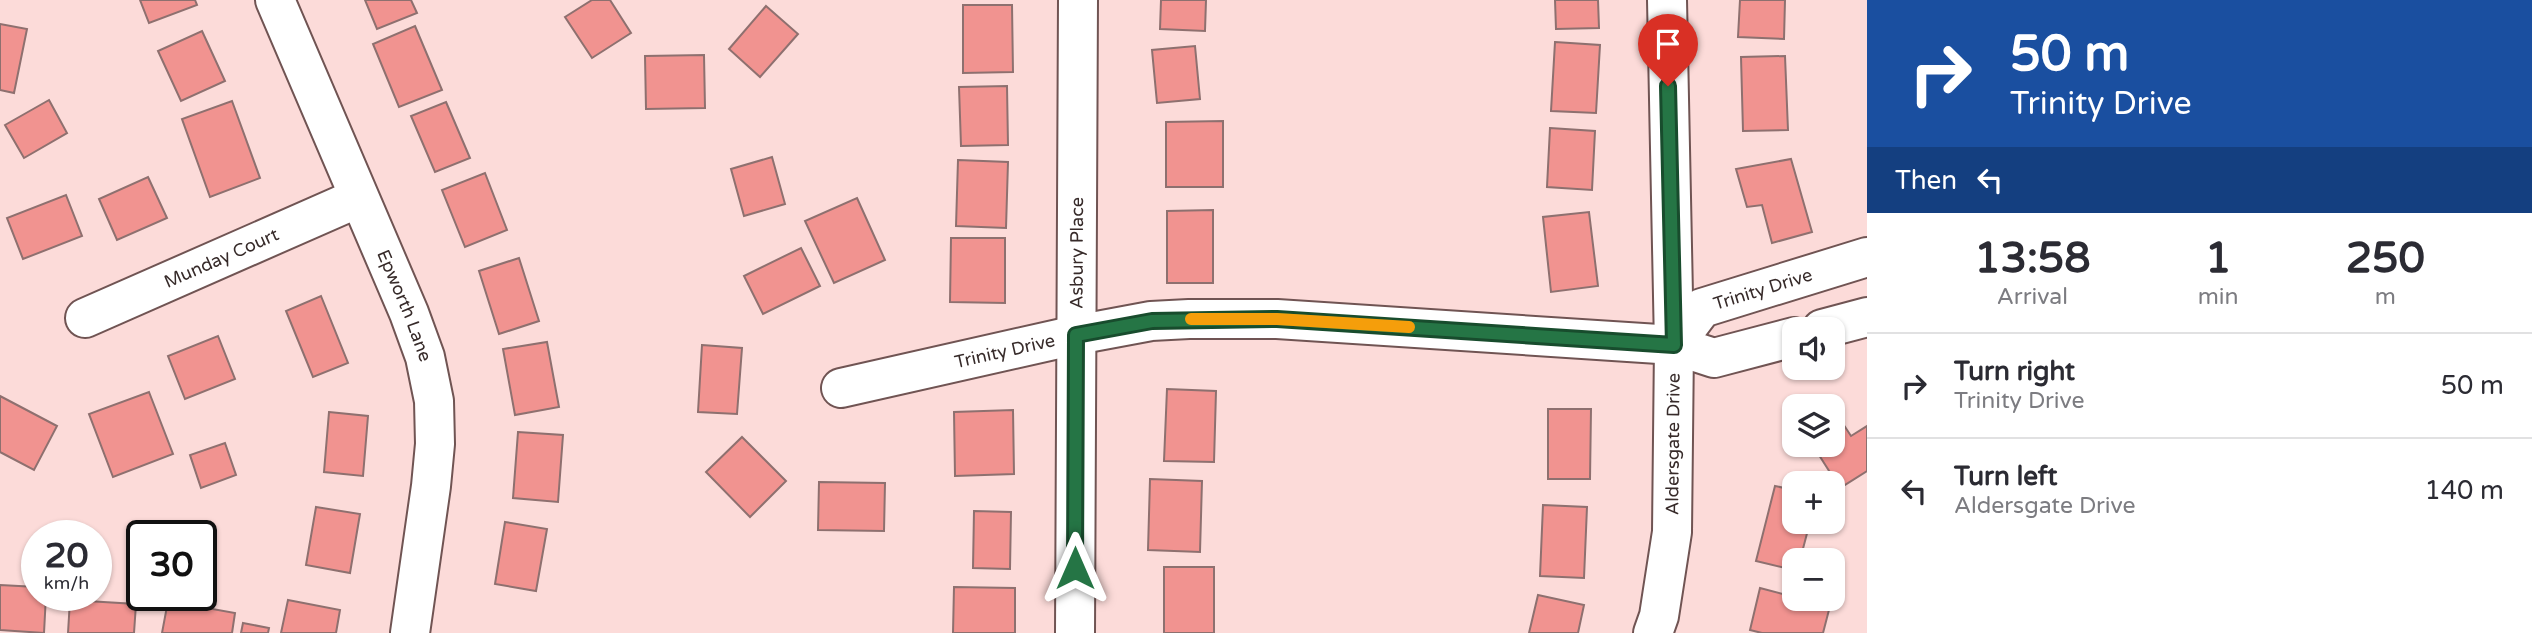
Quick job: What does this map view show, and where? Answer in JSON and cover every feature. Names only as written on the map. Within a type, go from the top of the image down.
[{"type":"street","name":"Epworth Lane","points":[[275,0],[425,356],[434,401],[435,444],[410,633]]},
{"type":"street","name":"Asbury Place","points":[[1075,633],[1078,0]]},
{"type":"street","name":"Aldersgate Drive","points":[[1653,633],[1659,616],[1672,532],[1674,345],[1667,0]]},
{"type":"street","name":"Munday Court","points":[[85,318],[358,198]]},
{"type":"street","name":"Trinity Drive","points":[[1674,345],[1702,308],[1867,257]]},
{"type":"street","points":[[1845,323],[1867,317]]},
{"type":"street","name":"Trinity Drive","points":[[841,388],[1076,335],[1152,321],[1277,319],[1674,345],[1714,358],[1782,340]]},
{"type":"building","points":[[140,0],[195,0],[197,5],[149,23]]},
{"type":"building","points":[[365,0],[411,0],[417,13],[377,29]]},
{"type":"building","points":[[592,0],[610,0],[631,33],[592,58],[565,17]]},
{"type":"building","points":[[1161,0],[1206,0],[1205,31],[1160,29]]},
{"type":"building","points":[[1555,0],[1598,0],[1599,28],[1556,29]]},
{"type":"building","points":[[1740,0],[1785,0],[1784,39],[1738,37]]},
{"type":"building","points":[[963,5],[1012,5],[1013,72],[963,73]]},
{"type":"building","points":[[766,6],[798,34],[760,77],[729,49]]},
{"type":"building","points":[[0,24],[27,29],[14,93],[0,90]]},
{"type":"building","points":[[415,26],[442,90],[399,107],[373,44]]},
{"type":"building","points":[[202,31],[225,81],[181,101],[158,51]]},
{"type":"building","points":[[1555,42],[1600,45],[1596,113],[1551,111]]},
{"type":"building","points":[[1195,46],[1200,99],[1157,103],[1152,50]]},
{"type":"building","points":[[704,55],[705,108],[646,109],[645,56]]},
{"type":"building","points":[[1785,56],[1788,130],[1743,131],[1741,57]]},
{"type":"building","points":[[1007,86],[1008,145],[961,146],[959,87]]},
{"type":"building","points":[[49,100],[67,133],[24,158],[5,125]]},
{"type":"building","points":[[232,101],[260,178],[210,197],[182,119]]},
{"type":"building","points":[[446,102],[470,158],[435,172],[411,116]]},
{"type":"building","points":[[1223,121],[1223,187],[1166,187],[1166,122]]},
{"type":"building","points":[[1550,128],[1595,131],[1592,190],[1547,187]]},
{"type":"building","points":[[772,157],[785,204],[744,216],[731,169]]},
{"type":"building","points":[[1791,159],[1812,232],[1772,243],[1762,205],[1747,207],[1736,169]]},
{"type":"building","points":[[958,160],[1008,162],[1006,228],[956,226]]},
{"type":"building","points":[[485,173],[507,230],[465,247],[442,190]]},
{"type":"building","points":[[148,177],[167,218],[117,240],[99,199]]},
{"type":"building","points":[[66,195],[82,236],[23,259],[7,218]]},
{"type":"building","points":[[857,198],[885,260],[834,283],[805,221]]},
{"type":"building","points":[[1213,210],[1213,283],[1167,283],[1167,211]]},
{"type":"building","points":[[1589,212],[1598,286],[1551,292],[1543,217]]},
{"type":"building","points":[[951,238],[1005,238],[1005,303],[950,302]]},
{"type":"building","points":[[801,248],[820,286],[763,314],[744,276]]},
{"type":"building","points":[[519,258],[539,321],[499,334],[479,271]]},
{"type":"building","points":[[321,296],[348,363],[313,377],[286,311]]},
{"type":"building","points":[[218,336],[235,379],[185,399],[168,356]]},
{"type":"building","points":[[547,342],[559,407],[515,415],[503,349]]},
{"type":"building","points":[[702,345],[742,348],[737,414],[698,412]]},
{"type":"building","points":[[1167,389],[1216,391],[1214,462],[1164,461]]},
{"type":"building","points":[[149,392],[173,454],[113,477],[89,414]]},
{"type":"building","points":[[0,396],[57,426],[34,470],[0,452]]},
{"type":"building","points":[[1548,409],[1591,409],[1590,479],[1548,479]]},
{"type":"building","points":[[1013,410],[1014,474],[955,476],[954,412]]},
{"type":"building","points":[[329,412],[368,416],[363,476],[324,472]]},
{"type":"building","points":[[1867,426],[1867,471],[1845,485],[1845,471],[1829,471],[1820,457],[1845,457],[1845,427],[1851,436]]},
{"type":"building","points":[[518,432],[563,435],[558,502],[513,498]]},
{"type":"building","points":[[742,437],[786,481],[750,517],[706,472]]},
{"type":"building","points":[[225,443],[236,475],[201,488],[190,455]]},
{"type":"building","points":[[1150,479],[1202,481],[1200,552],[1148,550]]},
{"type":"building","points":[[819,482],[885,483],[884,531],[818,530]]},
{"type":"building","points":[[1775,486],[1782,487],[1782,534],[1807,534],[1803,548],[1782,548],[1782,567],[1756,561]]},
{"type":"building","points":[[1543,505],[1587,507],[1584,578],[1540,576]]},
{"type":"building","points":[[316,507],[360,514],[350,573],[306,565]]},
{"type":"building","points":[[974,511],[1011,512],[1010,569],[973,568]]},
{"type":"building","points":[[505,522],[547,529],[536,591],[495,584]]},
{"type":"building","points":[[1164,567],[1214,567],[1214,633],[1164,633]]},
{"type":"building","points":[[0,585],[21,586],[21,611],[45,611],[44,633],[0,630]]},
{"type":"building","points":[[954,587],[1015,588],[1015,633],[953,633]]},
{"type":"building","points":[[1760,588],[1782,594],[1782,611],[1829,611],[1823,633],[1762,633],[1750,630]]},
{"type":"building","points":[[1538,595],[1584,605],[1578,633],[1529,633]]},
{"type":"building","points":[[288,600],[340,610],[336,633],[281,633]]},
{"type":"building","points":[[112,603],[126,603],[126,611],[136,611],[134,633],[68,633],[69,611],[112,611]]},
{"type":"building","points":[[217,610],[235,613],[232,633],[162,633],[166,611]]},
{"type":"building","points":[[243,623],[269,628],[268,633],[241,633]]},
{"type":"slow traffic","points":[[1191,319],[1277,319],[1409,327]]},
{"type":"route","points":[[1075,568],[1076,335],[1152,321],[1189,318],[1277,319],[1674,345],[1668,86]]}]
